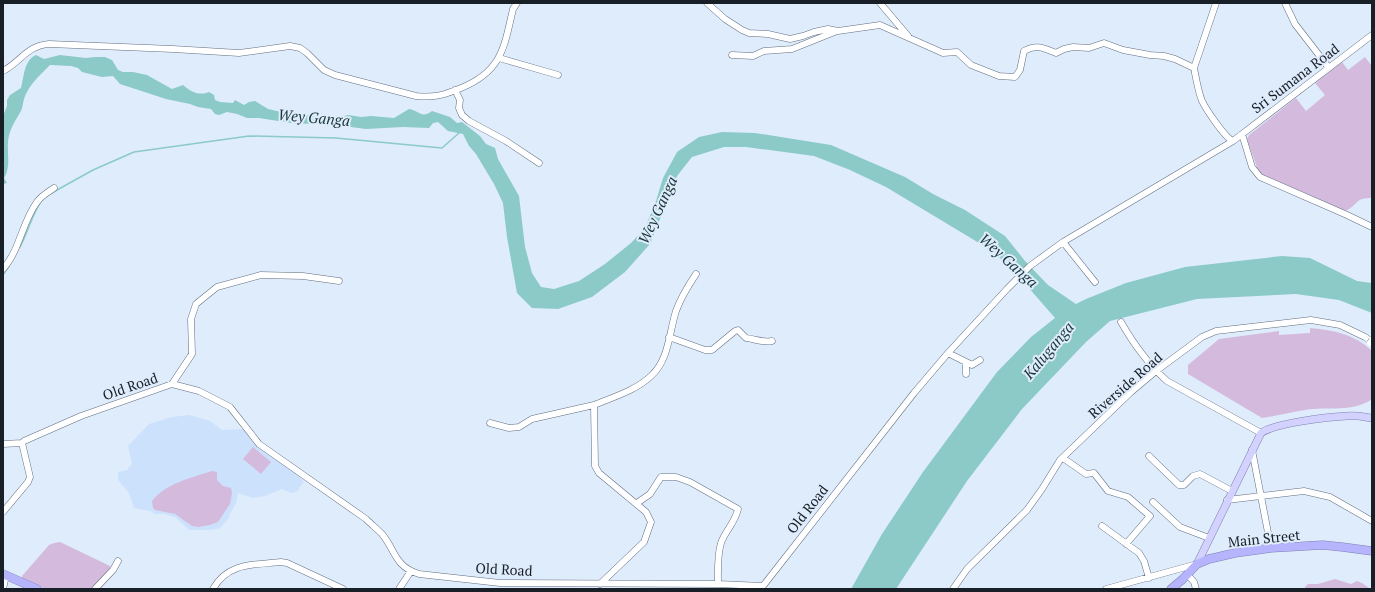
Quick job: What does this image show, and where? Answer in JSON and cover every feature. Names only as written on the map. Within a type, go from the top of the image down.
[{"type":"highway","name":"Main Street","points":[[1171,589],[1196,564],[1209,559],[1235,553],[1271,548],[1323,546],[1342,546],[1372,551]]},
{"type":"highway","points":[[5,575],[37,589]]},
{"type":"main road","points":[[1196,564],[1261,433],[1266,429],[1299,422],[1348,416],[1372,418]]},
{"type":"street","points":[[3,72],[29,50],[38,45],[49,44],[238,53],[290,46],[300,48],[324,70],[335,75],[416,96],[430,97],[442,95],[472,83],[485,75],[496,64],[504,48],[514,9],[517,3]]},
{"type":"street","points":[[707,3],[725,19],[749,33],[768,34],[790,39],[828,29],[838,31]]},
{"type":"street","points":[[880,3],[909,37]]},
{"type":"street","points":[[1216,3],[1194,68],[1202,100],[1224,133],[1230,140],[1233,141]]},
{"type":"street","points":[[1285,3],[1295,24],[1329,68]]},
{"type":"street","points":[[732,55],[753,56],[764,51],[792,49],[838,31],[880,25],[943,53],[957,52],[971,65],[999,76],[1015,77],[1020,70],[1024,51],[1031,47],[1040,46],[1056,53],[1073,47],[1089,48],[1104,43],[1123,50],[1175,59],[1194,68]]},
{"type":"street","name":"Sri Sumana Road","points":[[1063,242],[1233,141],[1372,35]]},
{"type":"street","points":[[499,58],[558,75]]},
{"type":"street","points":[[456,90],[460,100],[459,108],[462,115],[469,121],[506,141],[539,162]]},
{"type":"street","points":[[1242,134],[1252,167],[1260,177],[1347,214],[1372,227]]},
{"type":"street","points":[[3,269],[10,261],[29,214],[37,201],[54,188]]},
{"type":"street","points":[[1063,242],[1095,282]]},
{"type":"street","name":"Old Road","points":[[22,443],[81,416],[172,384],[199,391],[230,407],[259,444],[366,519],[382,534],[402,566],[419,574],[500,583],[600,584],[643,587],[718,584],[763,586],[907,401],[948,353],[1006,289],[1030,266],[1063,242]]},
{"type":"street","points":[[490,424],[509,428],[519,427],[532,419],[594,405],[628,392],[651,376],[663,360],[676,312],[686,289],[696,274]]},
{"type":"street","points":[[172,384],[192,354],[191,320],[196,304],[217,286],[261,275],[303,276],[339,281]]},
{"type":"street","name":"Riverside Road","points":[[953,589],[967,569],[1027,510],[1060,460],[1131,392],[1156,371],[1202,337],[1216,331],[1311,320],[1340,325],[1365,337],[1372,343]]},
{"type":"street","points":[[1121,322],[1129,337],[1156,371],[1167,381],[1261,433]]},
{"type":"street","points":[[670,337],[705,350],[712,350],[734,330],[738,330],[746,338],[766,342],[772,341]]},
{"type":"street","points":[[948,353],[972,365],[980,360]]},
{"type":"street","points":[[966,362],[966,374]]},
{"type":"street","points":[[594,405],[595,466],[599,473],[646,512],[651,522],[644,542],[600,584]]},
{"type":"street","points":[[3,444],[22,443],[30,477],[28,482],[3,512]]},
{"type":"street","points":[[1252,450],[1271,548]]},
{"type":"street","points":[[1149,456],[1179,485],[1184,485],[1193,476],[1200,474],[1232,491]]},
{"type":"street","points":[[1063,458],[1086,474],[1094,473],[1108,490],[1128,497],[1150,516],[1126,544]]},
{"type":"street","points":[[636,503],[650,494],[661,477],[676,477],[690,482],[738,509],[736,518],[721,543],[718,564],[718,584]]},
{"type":"street","points":[[1227,500],[1304,491],[1330,497],[1372,521]]},
{"type":"street","points":[[1153,502],[1180,527],[1209,538]]},
{"type":"street","points":[[1102,526],[1139,553],[1144,561],[1149,578]]},
{"type":"street","points":[[95,589],[113,570],[118,561]]},
{"type":"street","points":[[213,589],[228,571],[235,568],[280,562],[286,563],[343,589]]},
{"type":"street","points":[[1106,589],[1196,564]]},
{"type":"street","points":[[399,589],[411,571]]},
{"type":"street","points":[[1187,574],[1194,582],[1196,589]]},
{"type":"street","points":[[3,588],[5,575]]},
{"type":"shaded area","points":[[1365,57],[1372,66],[1372,198],[1364,198],[1345,211],[1259,173],[1247,139],[1249,135],[1296,98],[1306,111],[1325,95],[1315,83],[1342,62],[1348,70]]},
{"type":"shaded area","points":[[1310,328],[1342,334],[1357,340],[1371,350],[1372,399],[1349,408],[1305,410],[1262,418],[1188,374],[1188,365],[1219,339],[1279,331],[1279,335],[1310,333]]},
{"type":"shaded area","points":[[189,415],[210,421],[222,430],[247,429],[281,461],[293,470],[304,482],[298,491],[291,493],[282,489],[265,496],[253,498],[238,493],[236,503],[229,518],[220,528],[211,530],[189,530],[175,517],[164,514],[155,514],[150,511],[134,508],[129,493],[118,480],[118,472],[127,470],[132,464],[128,446],[149,424],[172,417]]},
{"type":"shaded area","points":[[253,447],[271,462],[261,474],[243,459]]},
{"type":"shaded area","points":[[212,471],[217,472],[217,480],[223,486],[231,488],[232,493],[230,504],[218,522],[199,527],[192,526],[175,514],[155,510],[153,508],[152,501],[164,490],[179,482]]},
{"type":"shaded area","points":[[60,542],[110,566],[110,570],[96,589],[45,589],[23,580],[22,576],[49,545]]},
{"type":"shaded area","points":[[1335,579],[1351,584],[1357,581],[1371,589],[1305,589],[1308,584],[1318,584]]},
{"type":"water","points":[[36,55],[44,59],[60,55],[86,58],[105,57],[112,60],[118,70],[147,75],[172,89],[183,85],[195,93],[202,94],[209,92],[214,95],[215,100],[220,102],[233,103],[235,100],[244,105],[255,101],[268,109],[281,112],[288,111],[334,119],[348,115],[394,118],[409,109],[420,114],[425,114],[432,111],[450,117],[457,123],[462,122],[480,136],[486,144],[495,148],[498,159],[519,196],[525,247],[532,273],[541,287],[554,289],[579,281],[605,264],[631,243],[645,228],[656,201],[663,178],[677,152],[699,137],[722,132],[755,133],[831,145],[905,177],[933,194],[965,210],[1005,236],[1025,261],[1048,285],[1076,304],[1126,283],[1185,267],[1282,256],[1310,258],[1357,281],[1372,283],[1372,313],[1339,300],[1296,294],[1197,299],[1110,321],[1086,342],[1022,409],[967,481],[896,589],[851,589],[882,534],[923,472],[997,372],[1031,337],[1055,318],[1008,264],[984,246],[886,187],[850,170],[814,156],[746,147],[724,147],[692,157],[677,176],[650,244],[625,272],[592,297],[558,309],[532,308],[517,293],[507,237],[503,203],[494,184],[476,154],[469,146],[463,134],[448,131],[438,122],[433,123],[429,128],[403,127],[366,129],[336,125],[291,123],[259,118],[247,118],[227,112],[219,115],[215,114],[211,109],[166,99],[120,84],[113,76],[102,77],[82,72],[78,68],[71,66],[50,65],[27,92],[21,111],[11,130],[8,142],[7,169],[4,178],[7,183],[3,184],[3,116],[7,106],[7,100],[10,95],[21,88],[27,65],[32,57]]},
{"type":"waterway","points":[[48,195],[93,170],[134,152],[249,136],[336,138],[442,148],[459,133]]},
{"type":"waterway","points":[[20,247],[35,211],[42,200]]},
{"type":"waterway","points":[[3,275],[9,266]]},
{"type":"water label","name":"Wey Ganga","points":[[314,117]]},
{"type":"water label","name":"Wey Ganga","points":[[657,210]]},
{"type":"water label","name":"Wey Ganga","points":[[1009,260]]},
{"type":"water label","name":"Kaluganga","points":[[1048,350]]}]
